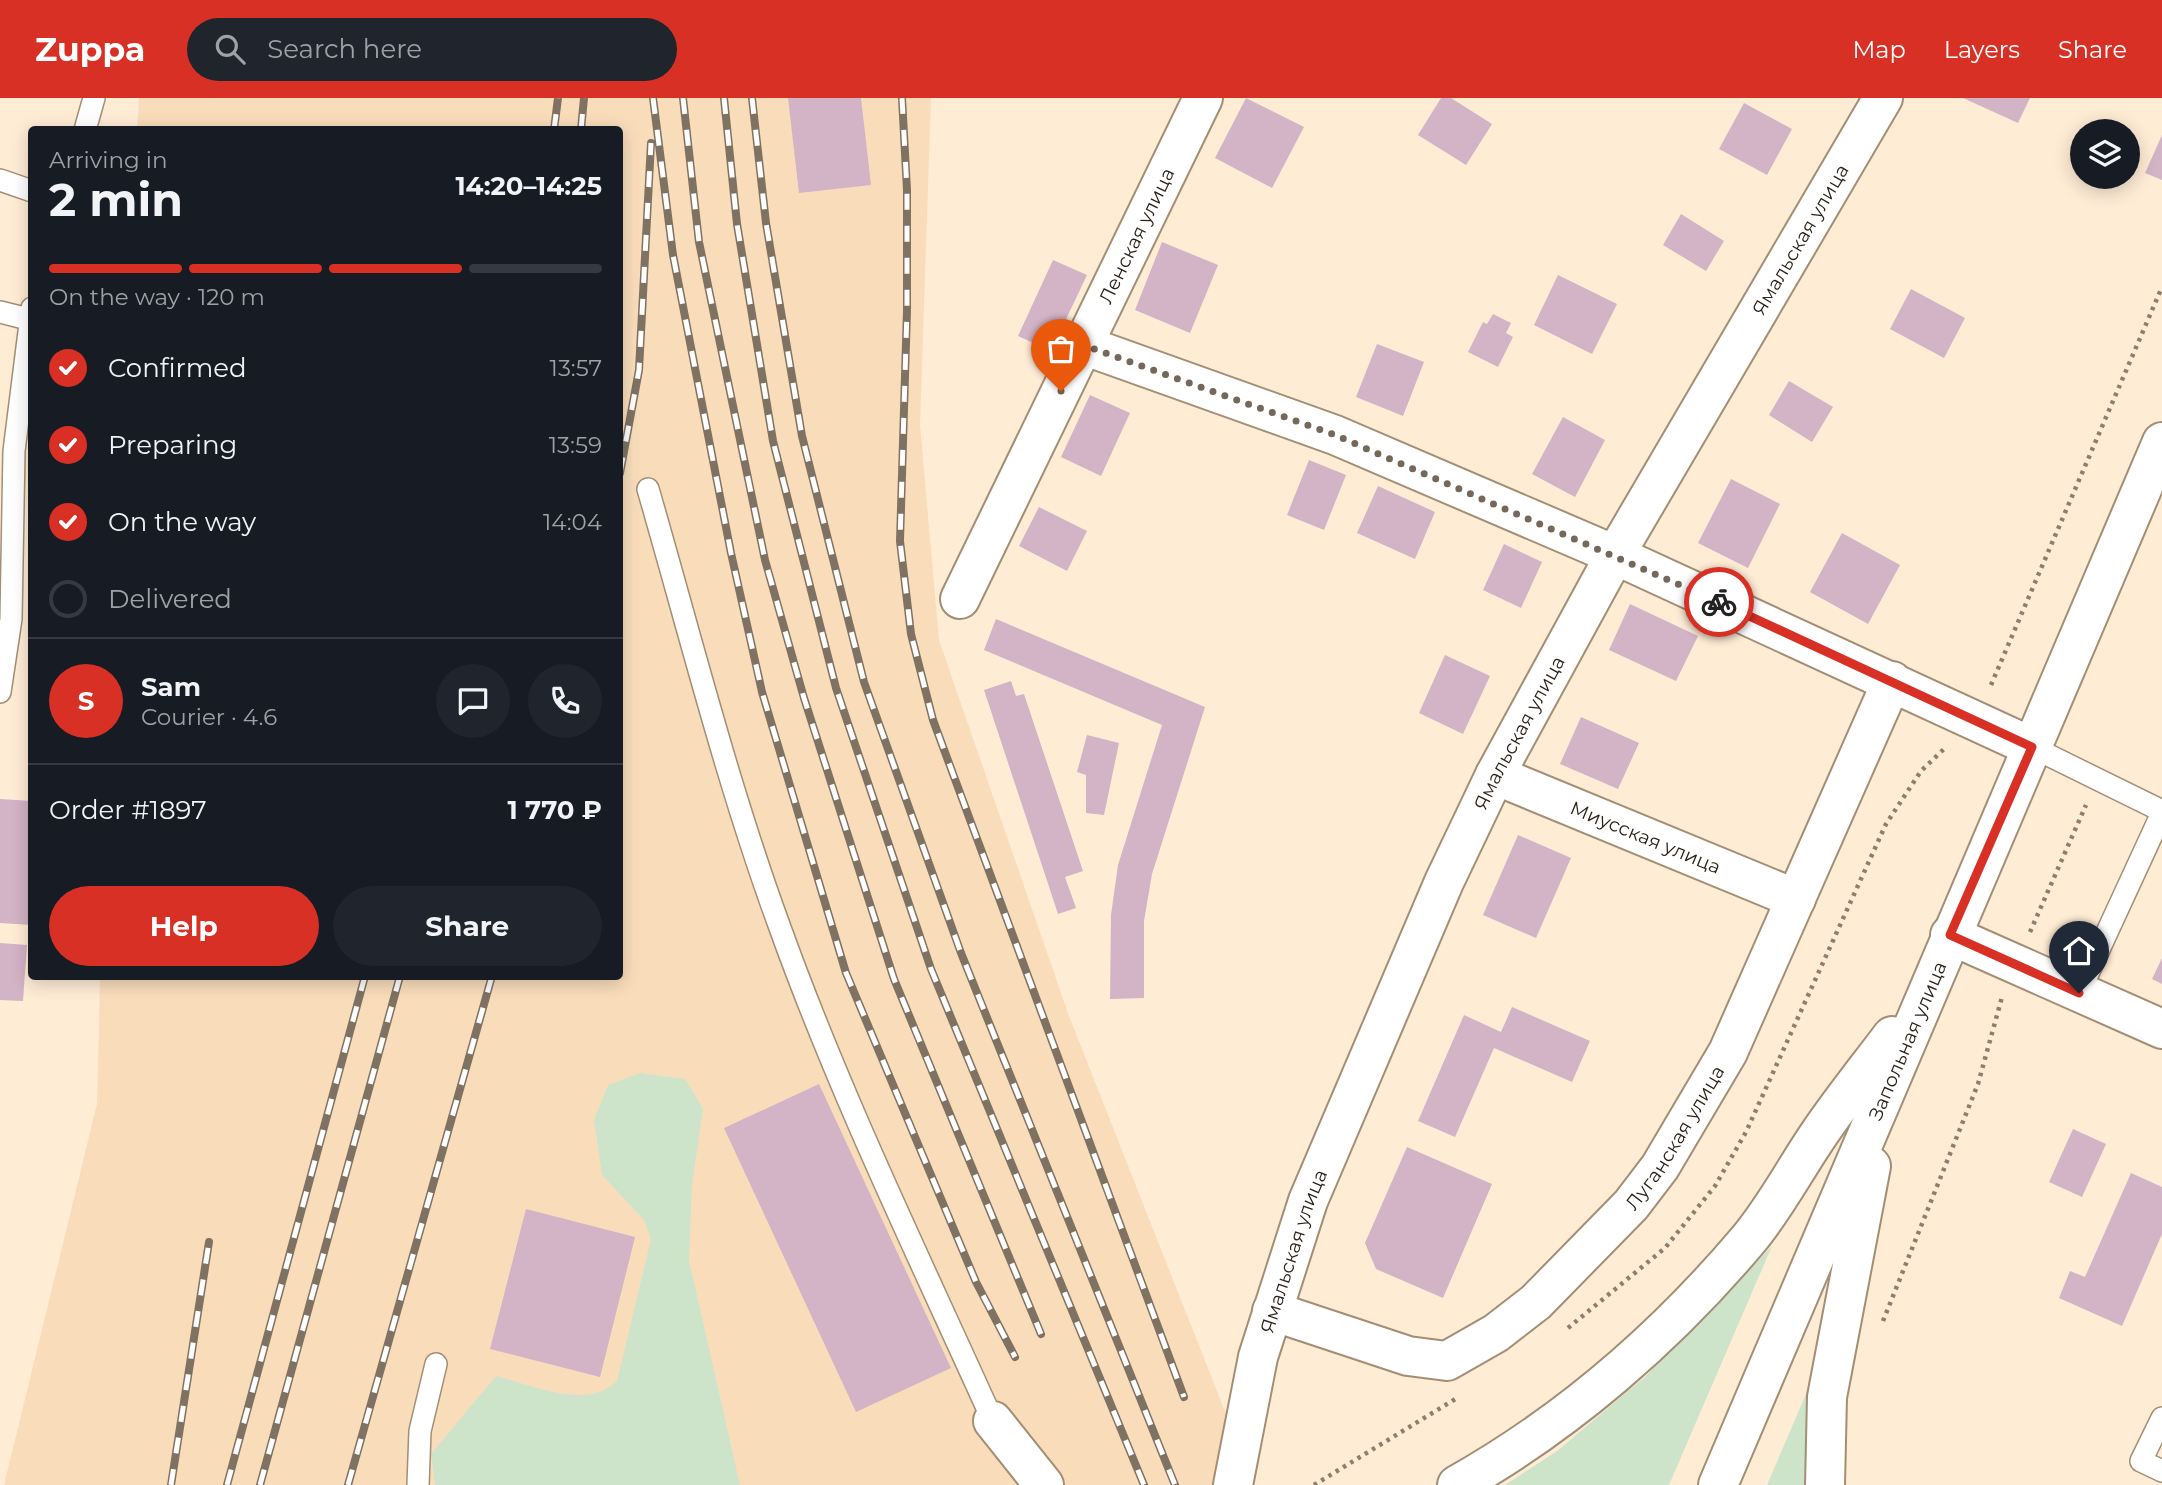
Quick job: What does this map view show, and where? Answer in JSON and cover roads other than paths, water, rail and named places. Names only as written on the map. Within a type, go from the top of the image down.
[{"type":"street","name":"Ленская улица","points":[[960,598],[1203,98]]},
{"type":"street","name":"Ямальская улица","points":[[1233,1485],[1246,1409],[1272,1311],[1308,1201],[1444,882],[1495,775],[1615,555],[1883,98]]},
{"type":"street","points":[[1083,345],[1335,435],[1615,555],[2032,747]]},
{"type":"street","name":"Запольная улица","points":[[1718,1485],[2162,442]]},
{"type":"street","name":"Луганская улица","points":[[1272,1311],[1408,1356],[1434,1362],[1447,1361],[1496,1334],[1536,1302],[1622,1215],[1660,1167],[1728,1052],[1892,681]]},
{"type":"street","name":"Миусская улица","points":[[1495,775],[1796,899]]},
{"type":"street","points":[[1950,935],[2162,1029]]},
{"type":"street","points":[[1457,1485],[1500,1460],[1568,1413],[1631,1359],[1713,1280],[1750,1238],[1820,1133],[1927,989]]},
{"type":"street","points":[[1825,1485],[1829,1383],[1887,1084]]},
{"type":"street","points":[[993,1421],[1044,1485]]},
{"type":"lane","points":[[86,126],[94,98]]},
{"type":"lane","points":[[0,180],[28,190]]},
{"type":"lane","points":[[0,312],[28,314]]},
{"type":"lane","points":[[0,692],[11,618],[14,451],[28,331]]},
{"type":"lane","points":[[648,489],[778,924],[834,1069],[993,1421]]},
{"type":"lane","points":[[2032,747],[2162,812],[2079,993]]},
{"type":"lane","points":[[418,1485],[419,1431],[436,1364]]},
{"type":"lane","points":[[2162,1418],[2141,1461],[2162,1471]]},
{"type":"railway","points":[[554,126],[558,98]]},
{"type":"railway","points":[[581,126],[584,98]]},
{"type":"railway","points":[[653,98],[673,255],[731,553],[762,692],[846,973],[976,1282],[1015,1357]]},
{"type":"railway","points":[[683,98],[699,242],[765,560],[804,698],[894,979],[1041,1334]]},
{"type":"railway","points":[[724,98],[737,224],[773,441],[836,688],[931,969],[1144,1485]]},
{"type":"railway","points":[[752,98],[766,223],[802,436],[864,682],[961,953],[1175,1485]]},
{"type":"railway","points":[[902,98],[907,190],[907,310],[900,541],[911,634],[933,720],[1184,1397]]},
{"type":"railway","points":[[623,457],[639,370],[651,143]]},
{"type":"railway","points":[[227,1485],[364,980]]},
{"type":"railway","points":[[260,1485],[399,980]]},
{"type":"railway","points":[[348,1485],[491,980]]},
{"type":"railway","points":[[171,1485],[209,1242]]}]
